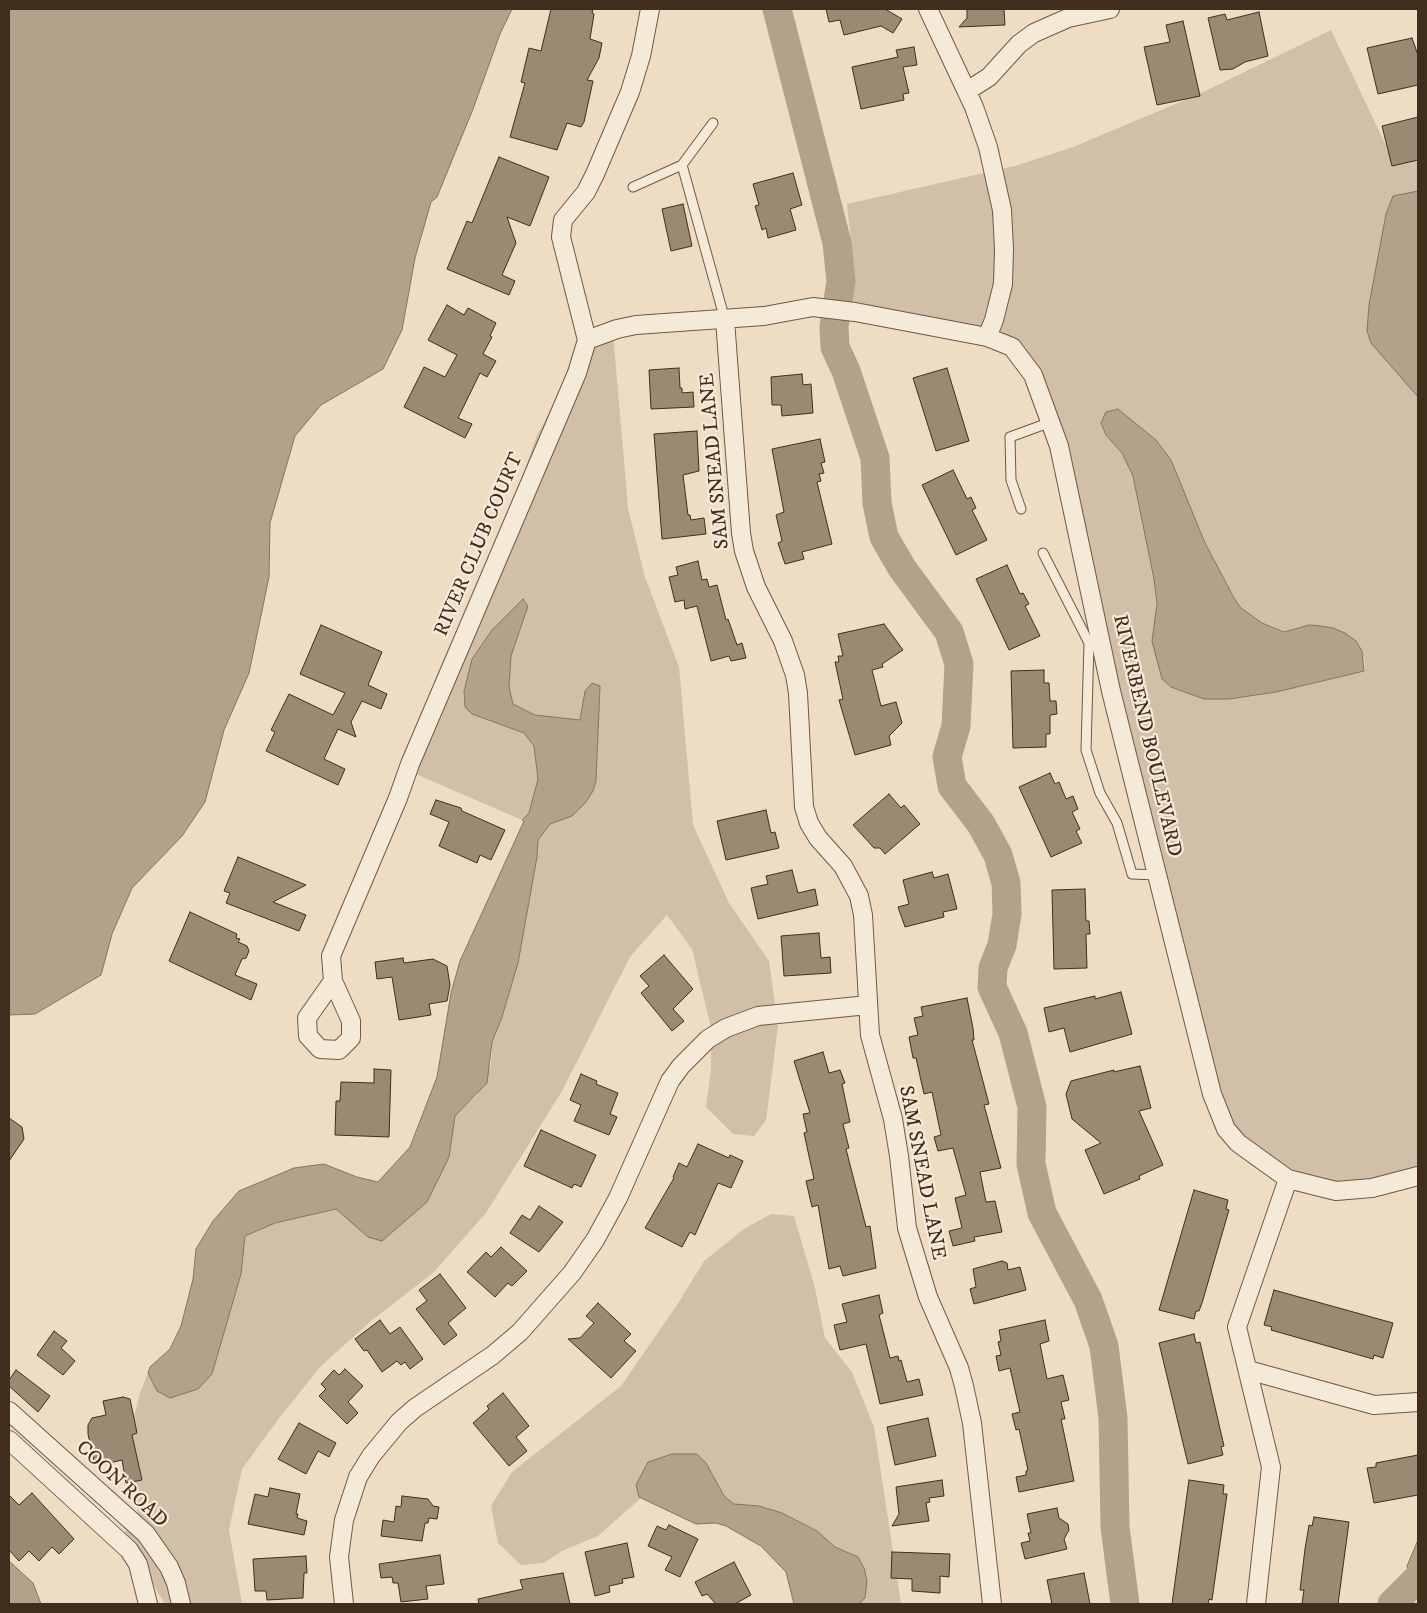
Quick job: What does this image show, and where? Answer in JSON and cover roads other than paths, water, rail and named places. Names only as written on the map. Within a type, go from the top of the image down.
[{"type":"street","points":[[650,9],[630,92],[586,192],[563,220],[561,237],[586,340],[617,329],[636,325],[725,320]]},
{"type":"street","points":[[928,9],[967,91],[988,147],[1002,210],[1003,284],[994,320],[987,337]]},
{"type":"street","points":[[967,91],[989,76],[1019,44],[1034,33],[1068,18],[1110,9]]},
{"type":"street","name":"RIVERBEND BOULEVARD","points":[[725,320],[764,316],[813,307],[855,312],[987,337],[1012,347],[1024,361],[1033,375],[1051,422],[1075,516],[1094,641],[1111,692],[1218,1113],[1226,1130],[1238,1144],[1288,1179],[1336,1191],[1372,1188],[1418,1176]]},
{"type":"street","name":"SAM SNEAD LANE","points":[[725,320],[741,534],[744,551],[756,587],[783,641],[795,675],[799,702],[804,807],[809,823],[818,838],[843,866],[858,896],[863,915],[868,1004],[874,1052],[893,1119],[907,1228],[928,1297],[964,1386],[972,1423],[992,1604]]},
{"type":"street","name":"RIVER CLUB COURT","points":[[333,981],[331,956],[398,798],[410,764],[577,373],[586,340]]},
{"type":"street","points":[[344,1604],[340,1557],[344,1520],[358,1477],[371,1456],[394,1427],[415,1408],[493,1355],[520,1332],[572,1273],[595,1240],[618,1198],[670,1082],[681,1066],[708,1039],[726,1028],[758,1016],[868,1004]]},
{"type":"street","points":[[1256,1604],[1271,1467],[1237,1327],[1288,1179]]},
{"type":"street","points":[[1248,1370],[1374,1404],[1418,1402]]},
{"type":"street","name":"COON ROAD","points":[[9,1411],[146,1534],[169,1567],[176,1583],[181,1604]]},
{"type":"street","points":[[9,1440],[129,1550],[138,1564],[148,1604]]},
{"type":"lane","points":[[634,187],[682,165],[713,123]]},
{"type":"lane","points":[[682,165],[725,320]]},
{"type":"lane","points":[[1021,509],[1012,480],[1010,437],[1051,422]]},
{"type":"lane","points":[[1043,553],[1094,641],[1086,750],[1100,793],[1117,823],[1132,874],[1157,875]]},
{"type":"waterway","points":[[777,9],[837,243],[841,281],[834,327],[835,347],[846,371],[875,458],[877,503],[884,537],[902,568],[949,632],[959,664],[956,726],[947,757],[952,786],[981,824],[998,855],[1006,883],[1007,914],[1002,945],[993,968],[992,987],[1013,1033],[1032,1107],[1031,1164],[1042,1213],[1088,1300],[1104,1346],[1113,1418],[1115,1527],[1125,1604]]},
{"type":"waterway","points":[[1392,1604],[1418,1578]]}]
